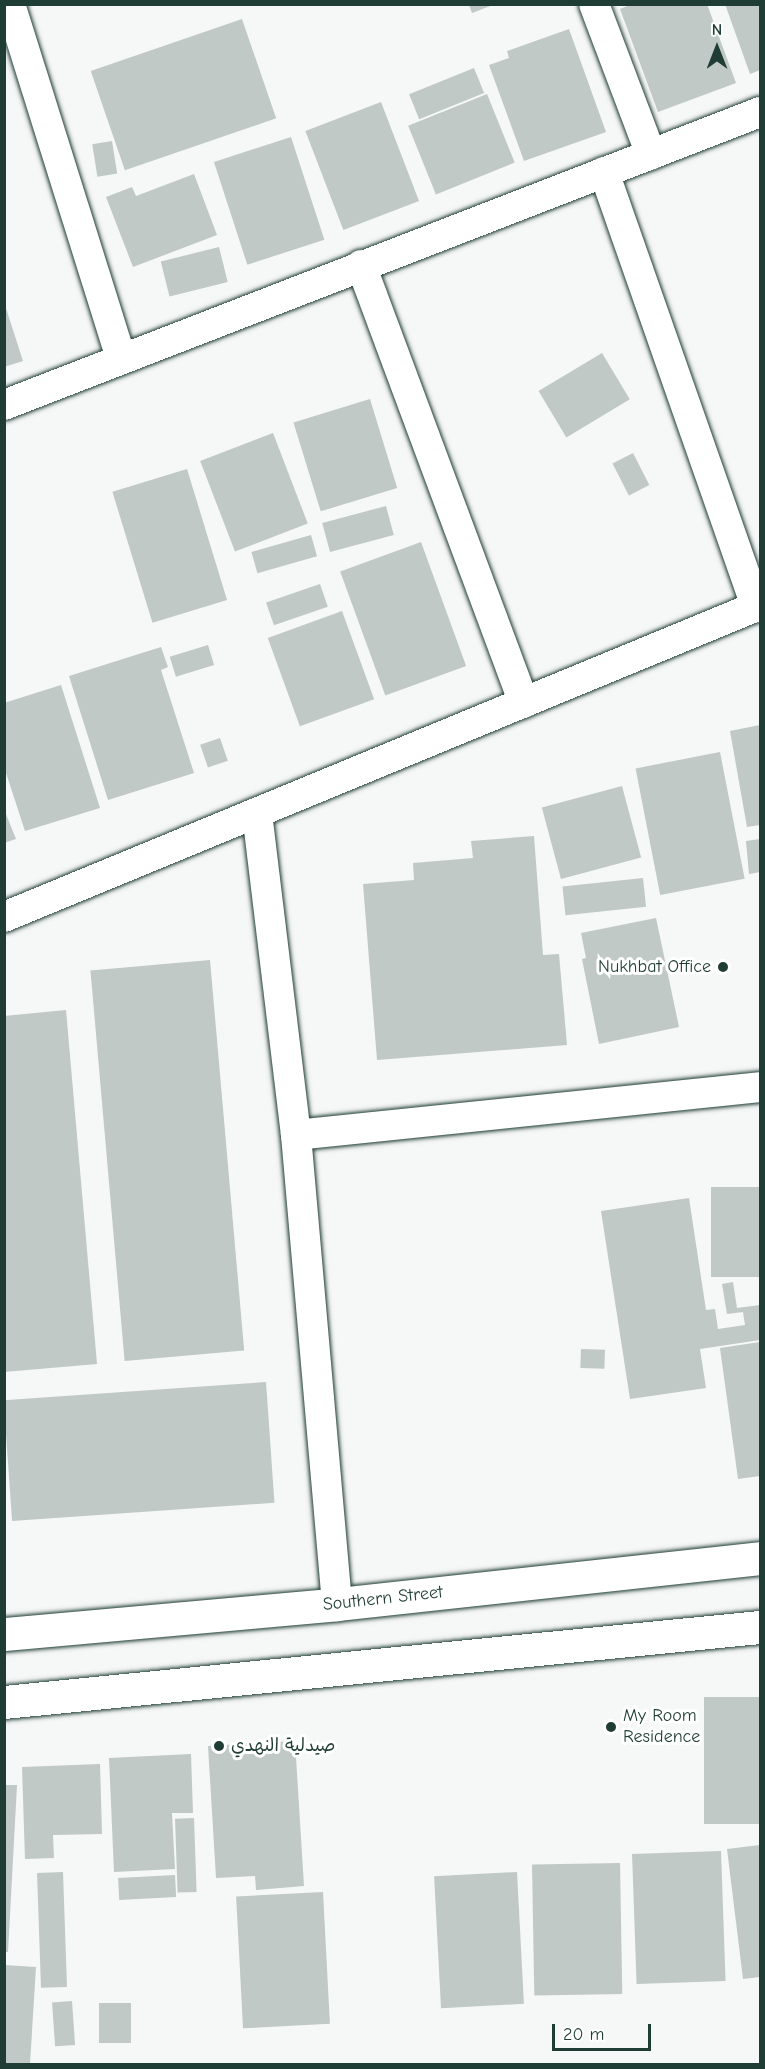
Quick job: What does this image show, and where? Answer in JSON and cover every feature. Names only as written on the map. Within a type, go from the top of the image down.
[{"type":"main road","name":"Southern Street","points":[[4,1634],[337,1604],[760,1558]]},
{"type":"main road","points":[[4,1702],[760,1627]]},
{"type":"street","points":[[10,4],[121,358]]},
{"type":"street","points":[[594,4],[651,155]]},
{"type":"street","points":[[4,405],[760,112]]},
{"type":"street","points":[[4,917],[758,606],[604,172]]},
{"type":"street","points":[[362,266],[524,703]]},
{"type":"street","points":[[257,813],[296,1135],[337,1604]]},
{"type":"street","points":[[296,1135],[760,1087]]},
{"type":"building","points":[[632,4],[707,4],[736,83],[658,112],[620,9]]},
{"type":"building","points":[[725,4],[760,4],[760,70],[750,74]]},
{"type":"building","points":[[469,5],[493,5],[472,13]]},
{"type":"building","points":[[242,19],[276,118],[125,170],[91,71]]},
{"type":"building","points":[[569,29],[606,132],[524,161],[489,65],[509,58],[507,51]]},
{"type":"building","points":[[474,68],[484,93],[419,119],[409,94]]},
{"type":"building","points":[[487,94],[515,163],[436,194],[408,126]]},
{"type":"building","points":[[381,102],[419,201],[343,230],[305,131]]},
{"type":"building","points":[[291,137],[324,240],[247,265],[214,162]]},
{"type":"building","points":[[112,141],[117,174],[97,177],[92,144]]},
{"type":"building","points":[[194,174],[217,235],[133,267],[106,197],[132,187],[136,196]]},
{"type":"building","points":[[219,247],[228,282],[169,296],[161,262]]},
{"type":"building","points":[[4,302],[23,361],[4,367]]},
{"type":"building","points":[[602,353],[630,399],[566,437],[539,391]]},
{"type":"building","points":[[370,399],[397,488],[321,511],[293,422]]},
{"type":"building","points":[[273,433],[308,524],[235,552],[200,461]]},
{"type":"building","points":[[633,453],[649,485],[629,496],[613,463]]},
{"type":"building","points":[[187,469],[227,600],[152,623],[112,492]]},
{"type":"building","points":[[386,506],[394,535],[330,552],[322,523]]},
{"type":"building","points":[[311,535],[317,556],[257,573],[251,552]]},
{"type":"building","points":[[421,542],[466,666],[385,695],[340,571]]},
{"type":"building","points":[[320,584],[328,607],[274,625],[266,603]]},
{"type":"building","points":[[342,611],[374,699],[300,726],[268,638]]},
{"type":"building","points":[[208,645],[214,665],[176,677],[170,657]]},
{"type":"building","points":[[161,647],[168,667],[161,670],[194,773],[108,800],[69,676]]},
{"type":"building","points":[[61,685],[100,808],[25,831],[4,767],[4,703]]},
{"type":"building","points":[[760,725],[760,825],[747,827],[730,731]]},
{"type":"building","points":[[220,738],[228,761],[208,768],[200,745]]},
{"type":"building","points":[[720,752],[745,879],[660,895],[636,768]]},
{"type":"building","points":[[622,786],[641,857],[561,879],[542,807]]},
{"type":"building","points":[[4,809],[16,839],[4,843]]},
{"type":"building","points":[[534,836],[543,955],[559,954],[567,1045],[377,1060],[363,884],[414,880],[413,863],[473,858],[471,841]]},
{"type":"building","points":[[760,839],[760,872],[749,874],[746,841]]},
{"type":"building","points":[[643,878],[646,907],[565,915],[562,886]]},
{"type":"building","points":[[656,918],[679,1027],[599,1044],[582,959],[586,958],[581,933]]},
{"type":"building","points":[[210,960],[244,1351],[125,1361],[90,970]]},
{"type":"building","points":[[66,1010],[97,1364],[4,1372],[4,1016]]},
{"type":"building","points":[[711,1187],[760,1187],[760,1277],[711,1277]]},
{"type":"building","points":[[689,1198],[706,1310],[715,1309],[718,1329],[745,1325],[743,1312],[727,1314],[722,1284],[733,1282],[737,1308],[760,1305],[760,1340],[700,1349],[706,1388],[630,1399],[601,1211]]},
{"type":"building","points":[[760,1342],[760,1476],[738,1479],[720,1348]]},
{"type":"building","points":[[581,1349],[605,1350],[604,1369],[580,1368]]},
{"type":"building","points":[[266,1382],[274,1503],[12,1521],[4,1400]]},
{"type":"building","points":[[704,1697],[760,1697],[760,1824],[704,1824]]},
{"type":"building","points":[[295,1741],[304,1886],[256,1890],[255,1876],[216,1878],[208,1746]]},
{"type":"building","points":[[191,1754],[193,1813],[172,1813],[175,1869],[114,1872],[109,1758]]},
{"type":"building","points":[[100,1764],[102,1834],[53,1835],[54,1858],[25,1859],[22,1767]]},
{"type":"building","points":[[5,1785],[17,1785],[8,1952],[5,1952]]},
{"type":"building","points":[[194,1818],[197,1892],[178,1893],[175,1819]]},
{"type":"building","points":[[760,1845],[760,1977],[743,1979],[727,1849]]},
{"type":"building","points":[[721,1851],[726,1981],[637,1984],[632,1854]]},
{"type":"building","points":[[620,1863],[622,1994],[534,1996],[532,1865]]},
{"type":"building","points":[[63,1872],[67,1987],[41,1988],[37,1873]]},
{"type":"building","points":[[517,1872],[524,2004],[441,2008],[434,1876]]},
{"type":"building","points":[[175,1875],[176,1897],[119,1900],[118,1878]]},
{"type":"building","points":[[323,1892],[330,2024],[243,2028],[236,1897]]},
{"type":"building","points":[[4,1965],[36,1967],[30,2064],[4,2064]]},
{"type":"building","points":[[72,2001],[75,2045],[55,2046],[52,2002]]},
{"type":"building","points":[[99,2003],[131,2003],[131,2043],[99,2043]]},
{"type":"place","name":"Nukhbat Office","points":[[723,967]]},
{"type":"place","name":"My Room Residence","points":[[611,1727]]},
{"type":"place","name":"صيدلية النهدي","points":[[219,1746]]}]
